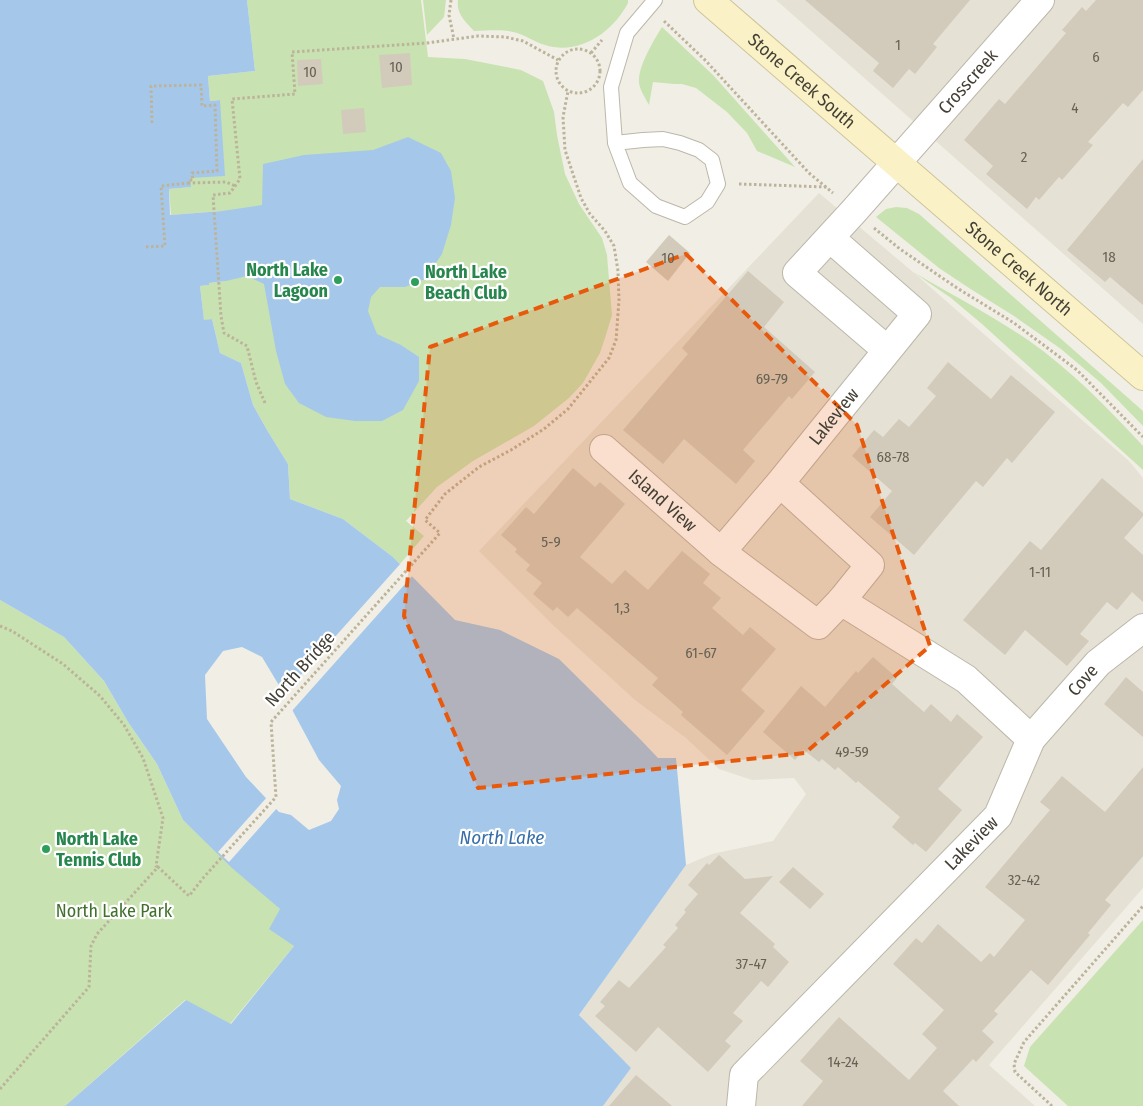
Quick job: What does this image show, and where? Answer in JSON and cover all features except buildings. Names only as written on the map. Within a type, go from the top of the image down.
[{"type":"street","name":"Stone Creek South","points":[[708,0],[896,163]]},
{"type":"street","name":"Crosscreek","points":[[896,163],[1040,0]]},
{"type":"street","points":[[887,350],[797,273],[896,163]]},
{"type":"street","name":"Stone Creek North","points":[[896,163],[1143,376]]},
{"type":"street","name":"Lakeview","points":[[721,552],[780,483],[917,314],[830,238]]},
{"type":"street","name":"Island View","points":[[604,448],[721,552]]},
{"type":"street","points":[[721,552],[818,625],[841,601],[870,565],[780,483]]},
{"type":"street","points":[[841,601],[966,679],[1031,739]]},
{"type":"street","name":"Cove","points":[[1031,739],[1098,663],[1143,628]]},
{"type":"street","name":"Lakeview","points":[[741,1106],[744,1075],[998,816],[1031,739]]},
{"type":"lane","points":[[615,143],[664,140],[699,150],[712,160],[718,184],[707,202],[685,217],[656,206],[630,183],[615,143],[611,87],[627,32],[655,0]]},
{"type":"path","points":[[451,0],[450,15],[454,39]]},
{"type":"path","points":[[667,23],[706,61],[809,173],[836,196]]},
{"type":"path","points":[[265,403],[256,382],[247,346],[224,332],[221,316],[213,195],[230,193],[240,179],[232,99],[295,94],[292,52],[427,43],[478,36],[505,37],[523,41],[558,60]]},
{"type":"path","points":[[576,48],[584,49],[591,53],[597,60],[600,69],[594,86],[586,91],[577,93],[568,91],[557,78],[558,60],[562,54],[576,48]]},
{"type":"path","points":[[152,123],[151,86],[201,85],[202,106],[214,105],[217,171],[192,173],[193,180],[189,180],[189,183]]},
{"type":"path","name":"North Bridge","points":[[158,868],[189,896],[276,797],[271,722],[440,533],[425,520],[445,494],[479,467],[544,429],[568,409],[609,358],[616,340],[619,300],[618,271],[614,246],[605,231],[590,214],[581,198],[565,150],[563,117],[568,91]]},
{"type":"path","points":[[146,247],[165,246],[162,186],[226,182],[235,186]]},
{"type":"path","points":[[718,184],[827,187]]},
{"type":"path","points":[[868,223],[900,249],[956,288],[1014,323],[1077,370],[1143,436]]},
{"type":"path","points":[[0,626],[12,631],[63,664],[100,696],[124,724],[143,758],[163,818],[156,866],[158,868],[97,934],[90,946],[89,987],[0,1089]]},
{"type":"path","points":[[1052,1106],[1015,1072],[1014,1064],[1024,1042],[1143,906]]},
{"type":"highlighted area","points":[[686,254],[857,425],[930,646],[805,753],[478,788],[404,616],[430,347]]},
{"type":"shaded area","points":[[776,0],[1143,0],[1143,324]]},
{"type":"shaded area","points":[[819,193],[913,272],[1129,461],[1143,478],[1143,888],[989,1065],[1035,1106],[603,1106],[631,1068],[579,1015],[686,865],[712,854],[773,841],[806,794],[794,778],[752,780],[719,769],[686,738],[635,700],[554,626],[479,551]]},
{"type":"green space","name":"North Lake Beach Club","points":[[247,0],[421,0],[428,57],[465,59],[521,70],[543,81],[554,112],[565,174],[579,204],[602,238],[607,255],[612,315],[600,353],[583,383],[569,398],[534,426],[473,461],[437,487],[406,521],[424,536],[400,564],[343,519],[290,499],[288,464],[253,405],[241,363],[220,353],[212,319],[204,321],[200,286],[226,281],[222,211],[171,215],[169,189],[190,187],[190,178],[220,100],[210,101],[208,76],[255,71]]},
{"type":"green space","points":[[423,0],[446,0],[444,17],[427,35]]},
{"type":"green space","points":[[458,0],[628,0],[628,3],[622,14],[594,39],[570,47],[558,48],[541,44],[513,32],[499,30],[474,31],[460,13]]},
{"type":"green space","points":[[662,27],[713,75],[795,167],[757,151],[747,133],[727,112],[696,88],[682,84],[653,82],[649,105],[640,86],[640,73],[648,52]]},
{"type":"green space","points":[[896,207],[907,208],[919,214],[1143,411],[1143,426],[1101,383],[1061,349],[939,268],[876,217],[886,209]]},
{"type":"green space","points":[[913,272],[1014,331],[1059,364],[1103,404],[1143,446],[1143,470],[982,324],[951,298]]},
{"type":"green space","name":"North Lake Park","points":[[0,600],[64,637],[104,681],[128,722],[157,764],[183,820],[280,909],[294,946],[230,1024],[185,1000],[65,1106],[0,1106]]},
{"type":"green space","points":[[1143,920],[1143,1106],[1068,1106],[1024,1066],[1030,1047]]},
{"type":"water","name":"North Lake","points":[[0,0],[247,0],[255,71],[208,76],[210,101],[220,100],[225,176],[190,178],[191,187],[169,189],[170,215],[222,211],[262,205],[263,164],[304,155],[373,150],[408,137],[441,153],[451,171],[455,198],[451,225],[442,254],[425,279],[405,287],[380,287],[371,297],[368,311],[377,334],[401,345],[419,357],[419,381],[403,410],[382,421],[355,421],[326,417],[299,403],[285,384],[276,351],[264,284],[247,276],[200,286],[204,320],[212,319],[220,353],[241,363],[253,405],[288,464],[290,499],[343,519],[393,557],[455,620],[500,630],[559,659],[658,758],[676,758],[686,865],[579,1015],[631,1068],[603,1106],[65,1106],[186,1000],[231,1024],[294,946],[269,929],[280,909],[232,868],[183,820],[157,764],[128,722],[104,681],[64,637],[0,600]],"holes":[[[242,647],[262,657],[319,760],[341,786],[337,800],[339,809],[331,821],[309,830],[291,815],[279,812],[246,777],[207,719],[205,675],[223,651]]]},
{"type":"pier","points":[[402,562],[414,574],[291,712],[282,696]]},
{"type":"pier","points":[[268,796],[278,807],[229,862],[218,852]]},
{"type":"place","name":"North Lake Lagoon","points":[[338,280]]},
{"type":"place","name":"North Lake Beach Club","points":[[415,282]]},
{"type":"place","name":"North Lake Tennis Club","points":[[46,849]]}]
